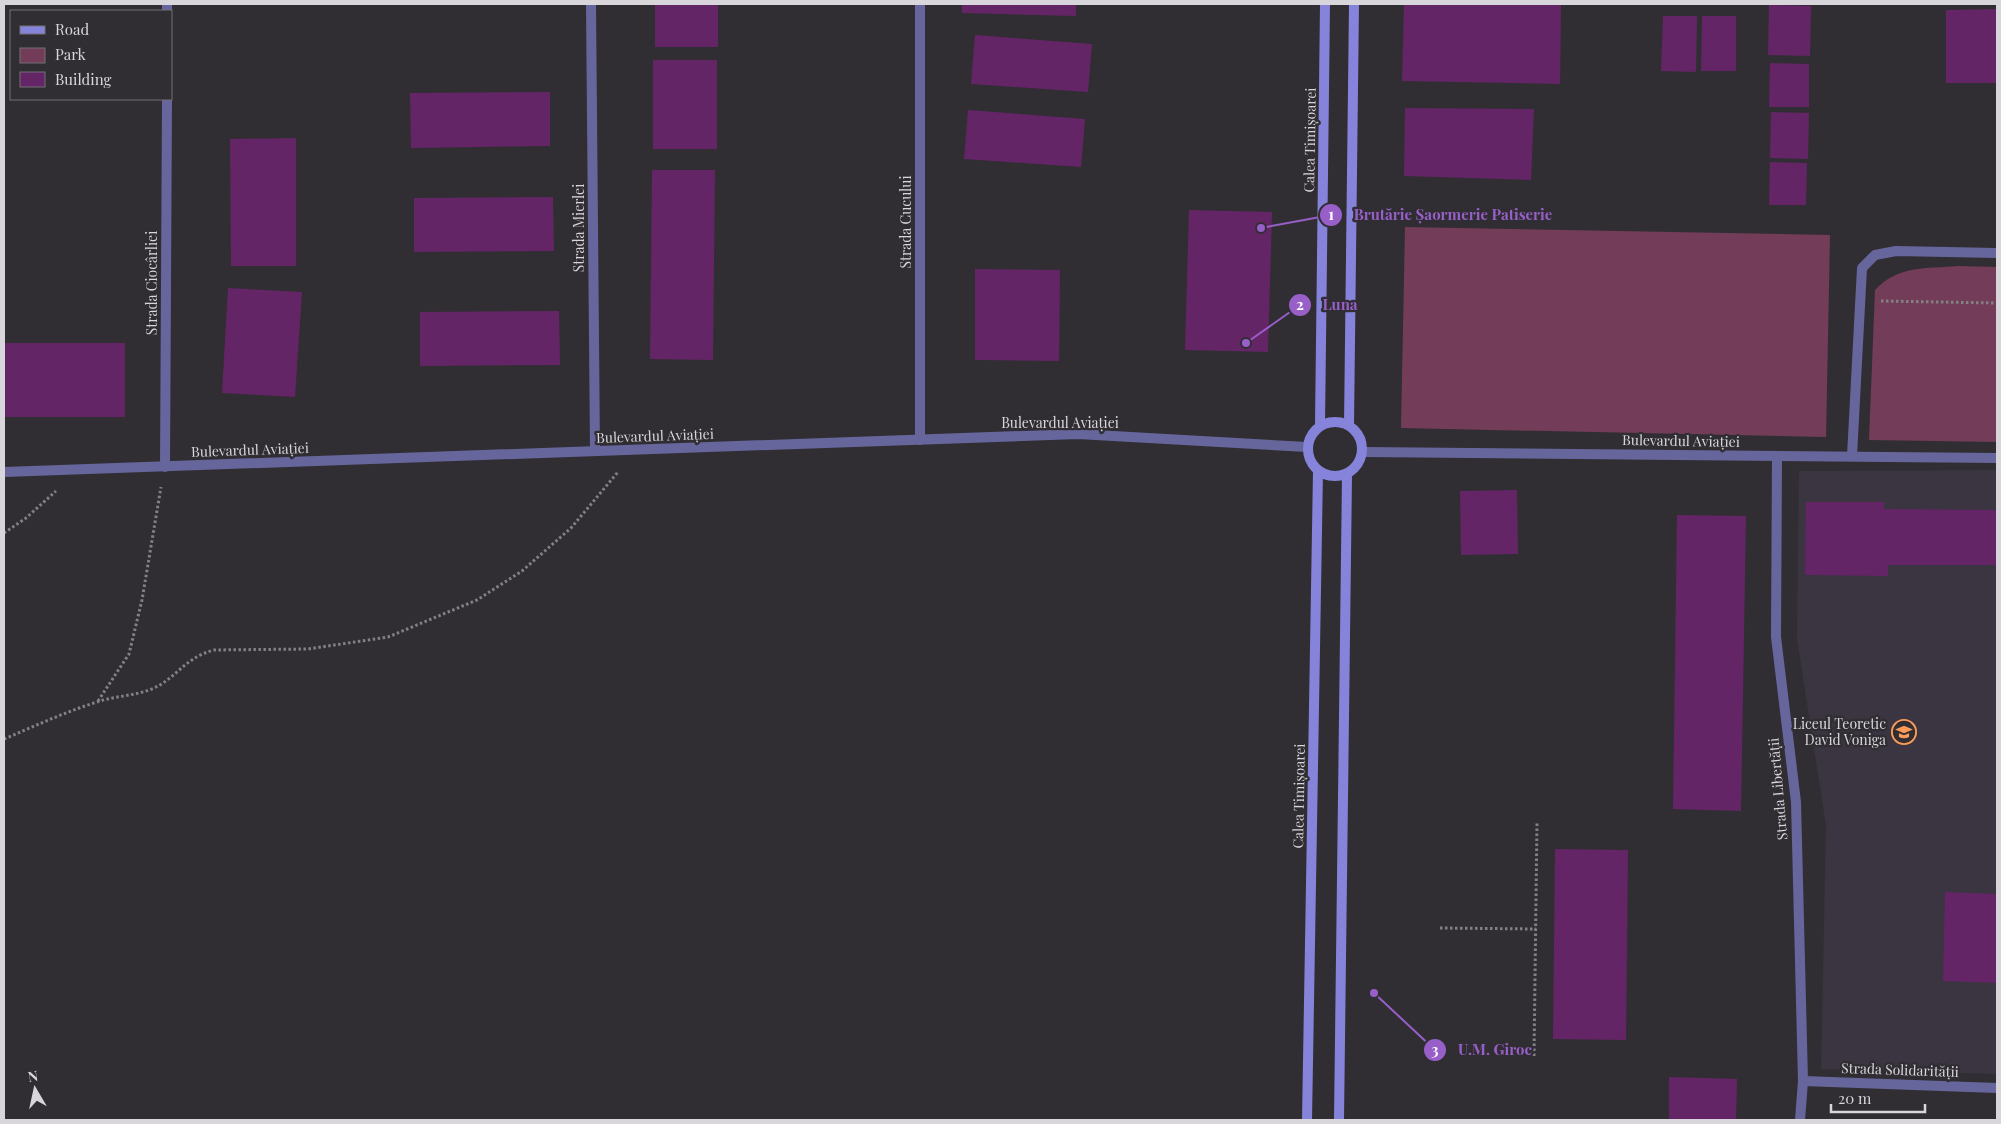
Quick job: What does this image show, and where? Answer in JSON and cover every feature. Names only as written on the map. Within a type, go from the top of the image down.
[{"type":"main road","name":"Calea Timișoarei","points":[[1320,426],[1326,4]]},
{"type":"main road","points":[[1349,425],[1354,4]]},
{"type":"main road","points":[[1334,421],[1349,425],[1360,436],[1364,452],[1358,466],[1346,475],[1332,477],[1318,471],[1310,461],[1307,447],[1311,435],[1320,426],[1334,421]]},
{"type":"main road","name":"Calea Timișoarei","points":[[1308,1120],[1318,471]]},
{"type":"main road","points":[[1339,1120],[1346,475]]},
{"type":"street","name":"Strada Mierlei","points":[[590,4],[595,452]]},
{"type":"street","name":"Strada Cucului","points":[[920,4],[920,440]]},
{"type":"street","name":"Strada Ciocârliei","points":[[165,467],[167,100]]},
{"type":"street","points":[[1852,456],[1862,268],[1875,255],[1896,251],[1997,253]]},
{"type":"street","name":"Bulevardul Aviației","points":[[4,472],[1078,434],[1307,447]]},
{"type":"street","name":"Bulevardul Aviației","points":[[1364,452],[1997,458]]},
{"type":"street","name":"Strada Libertății","points":[[1777,456],[1776,637],[1796,802],[1802,1081],[1800,1120]]},
{"type":"street","name":"Strada Solidarității","points":[[1802,1081],[1997,1088]]},
{"type":"path","points":[[1861,301],[1997,303]]},
{"type":"path","points":[[4,739],[97,702],[149,690],[160,685],[186,662],[200,654],[214,650],[308,649],[388,636],[477,600],[522,570],[571,528],[636,450]]},
{"type":"path","points":[[97,702],[128,654],[142,600],[165,467]]},
{"type":"path","points":[[4,533],[26,518],[81,470]]},
{"type":"path","points":[[1534,1056],[1537,822]]},
{"type":"path","points":[[1440,928],[1536,929]]},
{"type":"shaded area","name":"Liceul Teoretic David Voniga","points":[[1997,470],[1997,1074],[1821,1069],[1826,826],[1797,639],[1799,471]]},
{"type":"green space","points":[[1405,227],[1830,235],[1826,437],[1401,428]]},
{"type":"green space","points":[[1958,266],[1997,267],[1997,442],[1869,440],[1875,290],[1893,276],[1903,272],[1924,268]]},
{"type":"building","points":[[655,4],[718,4],[718,47],[655,47]]},
{"type":"building","points":[[962,4],[1076,4],[1076,16],[962,13]]},
{"type":"building","points":[[1404,4],[1561,4],[1560,84],[1402,81]]},
{"type":"building","points":[[1769,5],[1811,6],[1810,56],[1768,55]]},
{"type":"building","points":[[1997,9],[1997,83],[1946,83],[1946,10]]},
{"type":"building","points":[[1663,16],[1697,16],[1696,72],[1661,71]]},
{"type":"building","points":[[1702,16],[1736,16],[1736,71],[1701,71]]},
{"type":"building","points":[[975,35],[1092,44],[1088,92],[971,84]]},
{"type":"building","points":[[653,60],[717,60],[717,149],[653,149]]},
{"type":"building","points":[[1770,63],[1809,64],[1809,107],[1769,107]]},
{"type":"building","points":[[550,92],[550,146],[411,148],[410,93]]},
{"type":"building","points":[[1405,108],[1534,109],[1531,180],[1404,176]]},
{"type":"building","points":[[968,110],[1085,119],[1081,167],[964,159]]},
{"type":"building","points":[[1771,112],[1809,113],[1808,159],[1770,158]]},
{"type":"building","points":[[296,138],[296,266],[231,266],[230,139]]},
{"type":"building","points":[[1770,162],[1807,163],[1806,205],[1769,205]]},
{"type":"building","points":[[652,170],[715,170],[713,360],[650,359]]},
{"type":"building","points":[[553,197],[554,251],[414,252],[414,198]]},
{"type":"building","points":[[1189,210],[1272,212],[1268,352],[1185,350]]},
{"type":"building","points":[[975,269],[1060,270],[1059,361],[975,360]]},
{"type":"building","points":[[228,288],[302,292],[295,397],[222,393]]},
{"type":"building","points":[[559,311],[560,365],[420,366],[420,312]]},
{"type":"building","points":[[4,343],[125,343],[125,417],[4,417]]},
{"type":"building","points":[[1517,490],[1518,554],[1461,555],[1460,491]]},
{"type":"building","points":[[1806,502],[1884,502],[1884,509],[1997,510],[1997,565],[1888,565],[1888,576],[1805,575]]},
{"type":"building","points":[[1677,515],[1746,516],[1741,811],[1673,809]]},
{"type":"building","points":[[1555,849],[1628,850],[1626,1040],[1553,1039]]},
{"type":"building","points":[[1945,892],[1997,894],[1997,983],[1943,981]]},
{"type":"building","points":[[1669,1077],[1737,1079],[1736,1120],[1669,1120]]},
{"type":"place","name":"Brutărie Șaormerie Patiserie","points":[[1261,228]]},
{"type":"place","name":"Luna","points":[[1246,343]]},
{"type":"place","name":"Liceul Teoretic David Voniga","points":[[1904,732]]},
{"type":"place","name":"U.M. Giroc","points":[[1374,993]]}]
